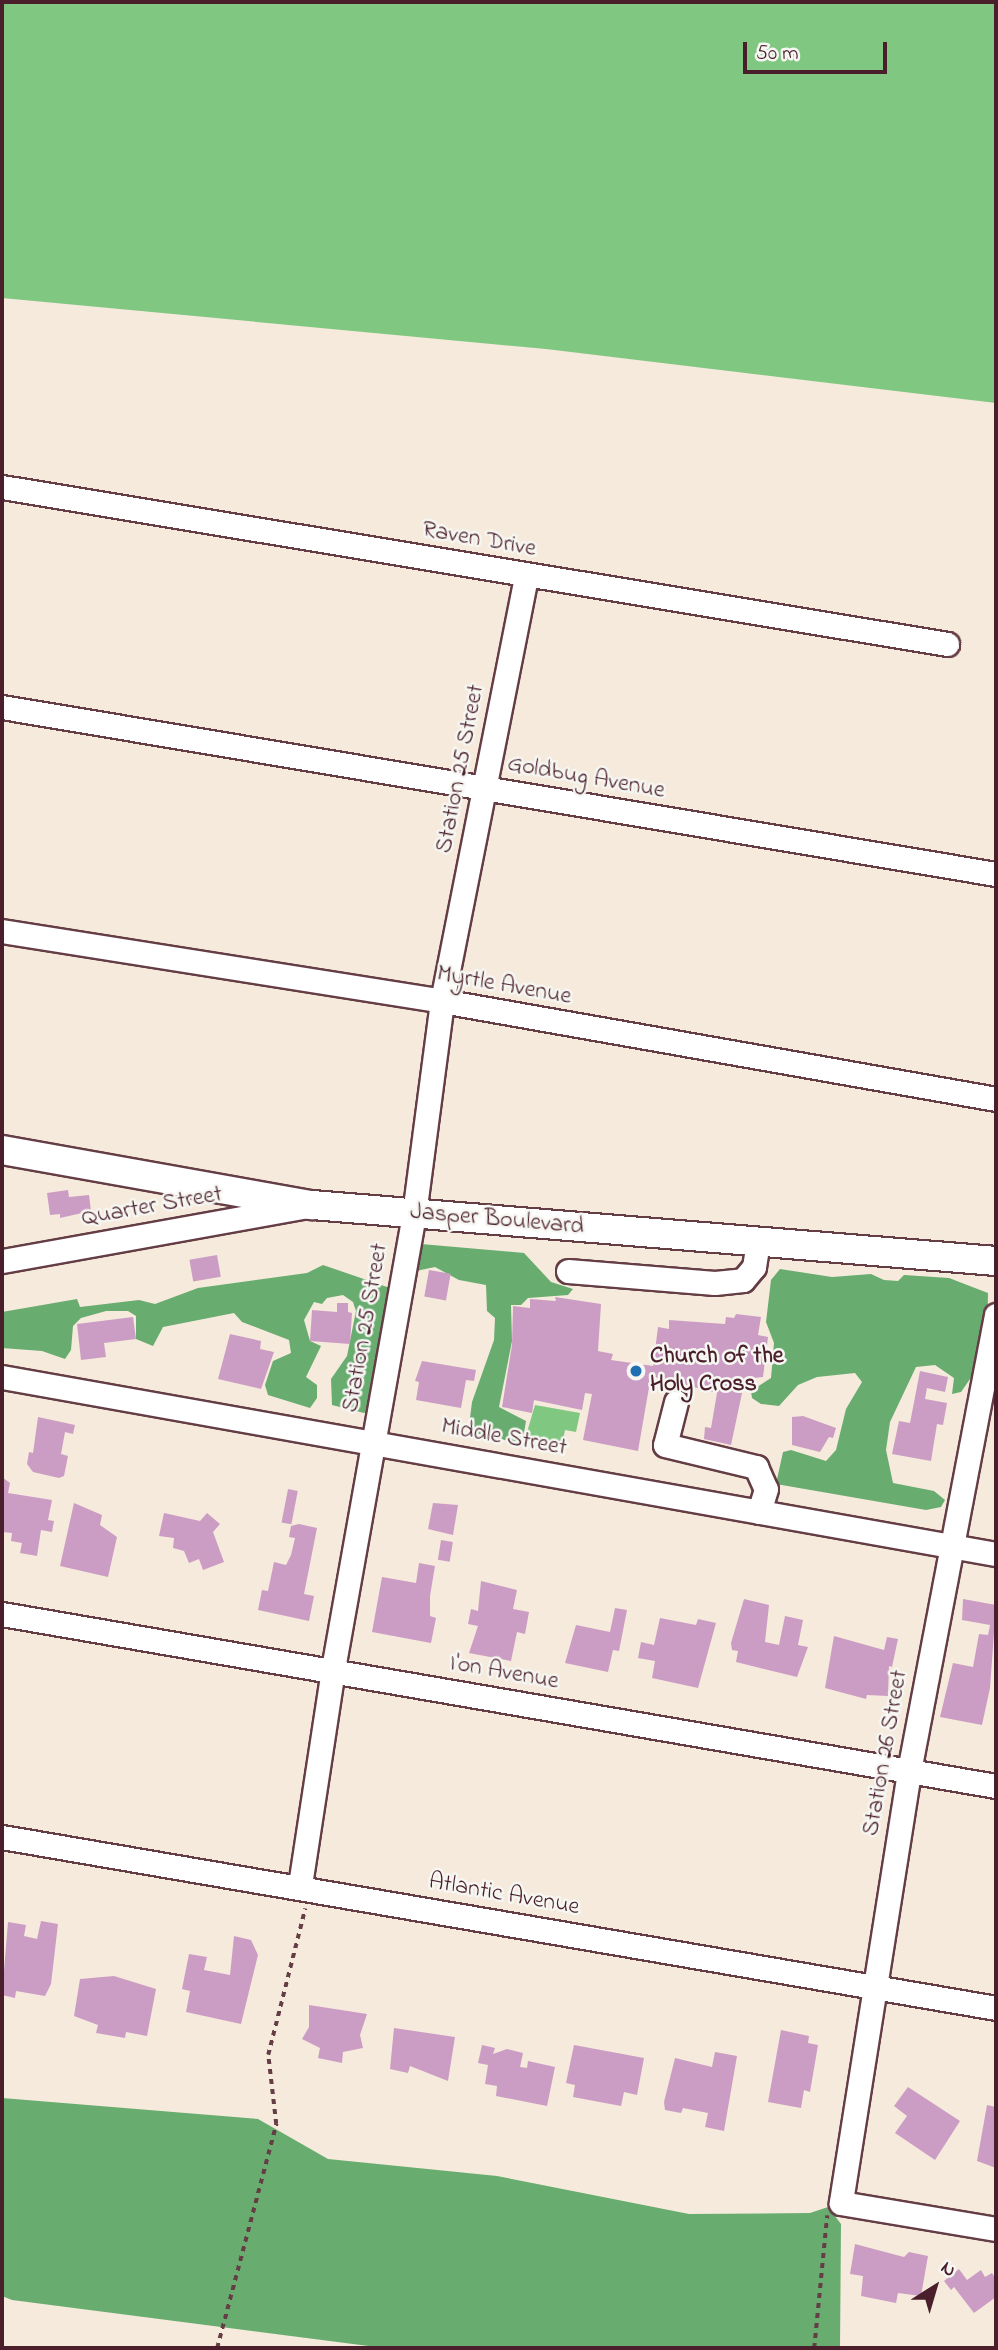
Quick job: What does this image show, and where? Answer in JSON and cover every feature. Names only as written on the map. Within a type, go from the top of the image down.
[{"type":"main road","name":"Jasper Boulevard","points":[[2,1150],[312,1205],[996,1261]]},
{"type":"street","name":"Raven Drive","points":[[2,487],[947,644]]},
{"type":"street","name":"Station 25 Street","points":[[305,1886],[333,1669],[414,1213],[442,1001],[526,575]]},
{"type":"street","name":"Goldbug Avenue","points":[[2,707],[996,874]]},
{"type":"street","name":"Myrtle Avenue","points":[[2,931],[442,1001],[996,1099]]},
{"type":"street","name":"Quarter Street","points":[[2,1261],[312,1205]]},
{"type":"street","points":[[568,1271],[715,1283],[743,1280],[754,1267],[758,1242]]},
{"type":"street","name":"Station 26 Street","points":[[841,2203],[872,1987],[909,1772],[996,1315]]},
{"type":"street","name":"Middle Street","points":[[2,1377],[996,1554]]},
{"type":"street","points":[[676,1402],[665,1445],[756,1467],[766,1489],[760,1511]]},
{"type":"street","name":"I'on Avenue","points":[[2,1614],[333,1669],[996,1786]]},
{"type":"street","name":"Atlantic Avenue","points":[[2,1837],[305,1886],[996,2008]]},
{"type":"street","points":[[841,2203],[996,2229]]},
{"type":"path","points":[[217,2348],[276,2124],[268,2054],[305,1886]]},
{"type":"path","points":[[814,2348],[828,2207],[841,2203]]},
{"type":"green space","points":[[2,2],[996,2],[996,403],[546,349],[2,298]]},
{"type":"green space","points":[[421,1244],[524,1253],[551,1282],[573,1289],[568,1295],[528,1298],[521,1305],[511,1305],[512,1341],[499,1407],[526,1421],[523,1439],[517,1443],[471,1432],[469,1426],[472,1402],[494,1340],[495,1318],[487,1311],[486,1285],[459,1280],[435,1267],[411,1272],[411,1253]]},
{"type":"green space","points":[[323,1265],[390,1288],[370,1409],[364,1413],[332,1405],[331,1379],[347,1356],[356,1311],[353,1302],[343,1295],[327,1298],[322,1304],[314,1302],[304,1320],[310,1341],[321,1346],[306,1377],[317,1385],[317,1398],[310,1408],[268,1395],[265,1385],[273,1361],[291,1353],[289,1340],[242,1322],[234,1313],[163,1327],[153,1346],[136,1339],[136,1316],[128,1311],[106,1311],[81,1318],[73,1326],[71,1350],[65,1359],[42,1351],[2,1348],[2,1312],[77,1299],[80,1307],[139,1300],[155,1304],[198,1288],[307,1273]]},
{"type":"green space","points":[[780,1269],[832,1277],[871,1274],[884,1280],[898,1281],[904,1275],[949,1278],[988,1293],[987,1336],[979,1366],[961,1392],[952,1394],[954,1378],[935,1365],[916,1367],[890,1422],[886,1450],[893,1483],[934,1491],[945,1500],[941,1507],[926,1510],[776,1484],[783,1452],[791,1450],[826,1461],[836,1450],[846,1409],[862,1382],[855,1373],[817,1377],[798,1385],[779,1406],[761,1404],[752,1398],[751,1391],[771,1378],[774,1343],[766,1322],[771,1280]]},
{"type":"green space","points":[[535,1405],[580,1413],[576,1432],[565,1430],[562,1446],[525,1439]]},
{"type":"green space","points":[[2,2098],[258,2119],[328,2159],[497,2176],[689,2214],[810,2213],[828,2207],[841,2224],[840,2348],[384,2348],[12,2300],[2,2296]]},
{"type":"building","points":[[68,1190],[69,1197],[89,1195],[91,1211],[60,1218],[60,1214],[50,1215],[47,1193]]},
{"type":"building","points":[[217,1255],[221,1277],[193,1282],[189,1260]]},
{"type":"building","points":[[429,1270],[451,1274],[446,1300],[424,1297]]},
{"type":"building","name":"Church of the Holy Cross","points":[[555,1297],[601,1304],[598,1351],[613,1354],[611,1360],[653,1366],[658,1327],[669,1329],[669,1320],[725,1324],[726,1317],[734,1318],[736,1314],[761,1317],[758,1335],[768,1337],[763,1377],[745,1379],[731,1445],[704,1439],[705,1427],[711,1428],[717,1393],[651,1376],[638,1451],[583,1440],[592,1394],[585,1393],[582,1410],[534,1400],[532,1413],[502,1407],[512,1345],[513,1306],[530,1308],[530,1299],[556,1301]]},
{"type":"building","points":[[337,1303],[348,1303],[348,1312],[352,1313],[350,1344],[310,1341],[312,1310],[337,1312]]},
{"type":"building","points":[[133,1317],[136,1339],[104,1343],[106,1357],[81,1360],[77,1324]]},
{"type":"building","points":[[230,1334],[261,1341],[260,1349],[274,1352],[261,1389],[218,1379]]},
{"type":"building","points":[[422,1361],[476,1370],[474,1381],[466,1380],[461,1408],[416,1400],[419,1382],[415,1381]]},
{"type":"building","points":[[920,1371],[948,1377],[945,1392],[927,1388],[925,1399],[947,1403],[943,1425],[937,1424],[931,1461],[892,1454],[899,1421],[910,1423]]},
{"type":"building","points":[[803,1416],[836,1428],[833,1438],[829,1437],[820,1452],[792,1445],[792,1417]]},
{"type":"building","points":[[38,1417],[75,1425],[73,1434],[65,1432],[61,1454],[68,1456],[64,1476],[59,1478],[33,1472],[27,1464],[29,1452],[33,1453]]},
{"type":"building","points":[[2,1477],[10,1483],[8,1493],[52,1500],[48,1520],[54,1521],[52,1532],[41,1530],[37,1556],[20,1553],[22,1543],[11,1541],[12,1533],[2,1532]]},
{"type":"building","points":[[288,1489],[298,1491],[291,1524],[282,1522]]},
{"type":"building","points":[[74,1503],[102,1515],[100,1525],[117,1537],[108,1577],[60,1566]]},
{"type":"building","points":[[433,1503],[458,1505],[453,1535],[428,1529]]},
{"type":"building","points":[[164,1513],[200,1521],[207,1513],[220,1524],[213,1532],[224,1562],[203,1570],[199,1559],[189,1563],[184,1551],[173,1548],[174,1538],[159,1536]]},
{"type":"building","points":[[299,1524],[317,1528],[304,1594],[314,1596],[309,1621],[258,1610],[262,1590],[268,1591],[274,1562],[286,1565],[291,1555],[295,1538],[289,1537],[291,1526]]},
{"type":"building","points":[[441,1540],[453,1542],[450,1562],[438,1560]]},
{"type":"building","points":[[419,1563],[435,1566],[430,1616],[436,1618],[431,1643],[372,1632],[382,1577],[416,1583]]},
{"type":"building","points":[[481,1581],[517,1590],[513,1609],[529,1612],[525,1634],[517,1632],[511,1661],[469,1653],[478,1626],[468,1624],[471,1609],[478,1611]]},
{"type":"building","points":[[744,1599],[769,1605],[765,1642],[779,1645],[785,1616],[803,1620],[798,1645],[808,1647],[797,1677],[736,1662],[738,1651],[732,1650],[731,1643]]},
{"type":"building","points":[[963,1599],[996,1605],[990,1688],[982,1725],[940,1717],[953,1663],[973,1667],[979,1634],[988,1635],[990,1625],[962,1620]]},
{"type":"building","points":[[615,1608],[627,1610],[619,1651],[613,1650],[608,1672],[565,1663],[576,1625],[610,1632]]},
{"type":"building","points":[[660,1618],[696,1625],[698,1619],[716,1623],[698,1688],[652,1678],[655,1661],[638,1658],[641,1642],[654,1645]]},
{"type":"building","points":[[834,1636],[884,1650],[887,1637],[898,1639],[892,1667],[889,1666],[888,1696],[867,1695],[866,1699],[825,1688]]},
{"type":"building","points":[[41,1921],[58,1924],[51,1984],[45,1996],[16,1991],[15,1998],[2,1995],[8,1922],[26,1925],[24,1936],[37,1939]]},
{"type":"building","points":[[234,1936],[251,1940],[258,1955],[241,2024],[186,2012],[190,1991],[182,1989],[189,1954],[207,1957],[204,1970],[230,1975]]},
{"type":"building","points":[[114,1976],[156,1989],[147,2036],[126,2032],[125,2038],[96,2033],[98,2025],[74,2016],[80,1979]]},
{"type":"building","points":[[309,2005],[367,2014],[360,2035],[363,2048],[343,2052],[342,2063],[318,2058],[320,2048],[302,2039],[309,2027]]},
{"type":"building","points":[[394,2028],[455,2037],[448,2081],[410,2066],[408,2073],[390,2069]]},
{"type":"building","points":[[781,2030],[809,2036],[808,2043],[818,2045],[810,2092],[804,2090],[801,2108],[768,2102]]},
{"type":"building","points":[[482,2045],[495,2048],[493,2054],[507,2049],[523,2053],[520,2067],[527,2068],[528,2061],[555,2067],[547,2106],[496,2096],[497,2086],[485,2084],[488,2065],[478,2063]]},
{"type":"building","points":[[574,2045],[644,2058],[637,2095],[624,2092],[621,2106],[573,2097],[575,2085],[566,2083]]},
{"type":"building","points":[[715,2052],[737,2056],[724,2131],[705,2127],[708,2113],[683,2108],[681,2113],[665,2110],[664,2102],[675,2058],[712,2067]]},
{"type":"building","points":[[908,2087],[960,2121],[935,2160],[895,2133],[907,2116],[894,2106]]},
{"type":"building","points":[[987,2105],[996,2107],[996,2168],[977,2161]]},
{"type":"building","points":[[855,2244],[904,2257],[909,2252],[928,2256],[921,2296],[898,2293],[896,2303],[861,2296],[863,2276],[850,2274]]},
{"type":"building","points":[[959,2269],[967,2280],[981,2270],[985,2277],[992,2273],[996,2279],[996,2297],[974,2313],[954,2287],[951,2290],[944,2281]]},
{"type":"place","name":"Church of the Holy Cross","points":[[636,1371]]}]
